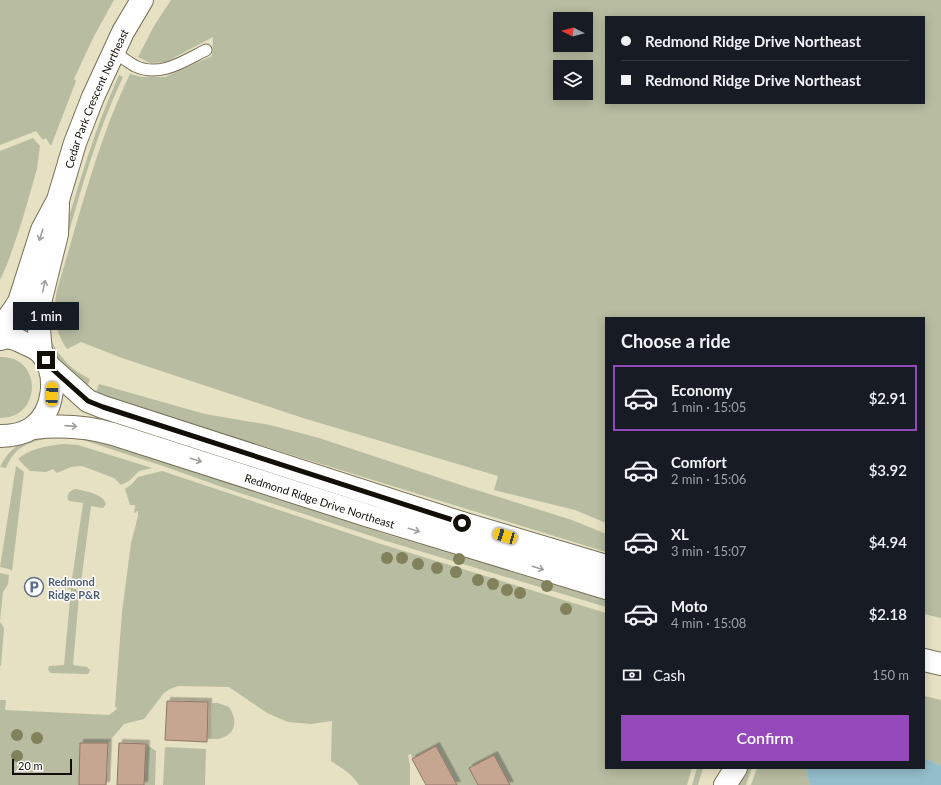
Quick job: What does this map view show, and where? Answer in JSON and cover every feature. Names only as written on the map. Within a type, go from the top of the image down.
[{"type":"street","name":"Cedar Park Crescent Northeast","points":[[0,330],[19,302],[42,230],[58,200],[78,136],[93,97],[123,32],[142,0]]},
{"type":"street","name":"Cedar Park Crescent Northeast","points":[[45,360],[38,318],[39,307],[57,234],[58,200]]},
{"type":"street","name":"Redmond Ridge Drive Northeast","points":[[0,338],[12,338],[27,344],[88,401],[103,407],[462,523],[605,566]]},
{"type":"street","points":[[0,454],[16,433],[45,412],[52,394],[52,382],[45,360]]},
{"type":"street","name":"Redmond Ridge Drive Northeast","points":[[16,433],[67,426],[98,430],[156,447],[427,534],[605,588]]},
{"type":"street","points":[[925,660],[941,664]]},
{"type":"street","points":[[721,769],[721,785]]},
{"type":"street","points":[[725,785],[735,769]]},
{"type":"lane","points":[[114,52],[134,66],[148,70],[160,70],[178,64],[206,50]]},
{"type":"green space","points":[[0,0],[114,0],[93,38],[74,79],[76,81],[51,146],[46,138],[43,140],[36,131],[0,145]]},
{"type":"green space","points":[[171,0],[941,0],[941,618],[925,614],[925,317],[605,317],[605,523],[575,510],[494,490],[498,476],[303,418],[122,358],[81,342],[67,349],[59,335],[57,328],[55,306],[57,290],[98,153],[118,100],[130,74],[142,77],[165,77],[212,56],[213,37],[166,62],[150,63],[138,57],[154,26]]},
{"type":"green space","points":[[119,75],[123,77],[92,155],[52,289],[48,288],[98,127]]},
{"type":"green space","points":[[33,138],[40,146],[37,169],[22,221],[8,262],[0,280],[0,151]]},
{"type":"green space","points":[[51,340],[67,363],[90,379],[85,392],[50,352]]},
{"type":"green space","points":[[0,357],[14,359],[24,366],[30,375],[32,387],[30,398],[24,408],[14,415],[0,418]]},
{"type":"green space","points":[[99,384],[205,414],[270,425],[319,438],[572,520],[605,534],[605,552],[266,447],[94,398]]},
{"type":"green space","points":[[83,433],[385,534],[605,600],[605,607],[383,540],[83,440]]},
{"type":"green space","points":[[55,437],[25,445],[14,454],[6,468],[0,467],[9,453],[22,443],[35,438]]},
{"type":"green space","points":[[63,444],[78,445],[152,468],[139,471],[129,481],[121,485],[114,478],[82,466],[71,467],[57,473],[53,469],[46,472],[30,471],[18,459],[33,450]]},
{"type":"green space","points":[[16,466],[24,472],[12,571],[0,567]]},
{"type":"green space","points":[[162,471],[381,544],[605,613],[605,769],[692,769],[687,785],[457,785],[436,746],[412,759],[411,754],[408,755],[410,765],[410,785],[359,785],[350,774],[331,761],[332,721],[311,724],[288,722],[267,713],[229,687],[178,686],[164,693],[144,719],[124,724],[108,743],[80,743],[79,785],[0,785],[0,700],[6,700],[5,710],[109,715],[117,709],[115,706],[122,612],[131,543],[138,516],[138,511],[134,513],[135,505],[130,505],[125,489],[138,477]]},
{"type":"green space","points":[[76,489],[98,495],[106,504],[103,508],[91,506],[81,582],[87,583],[86,587],[72,581],[65,581],[65,578],[72,579],[83,503],[68,500],[69,492]]},
{"type":"green space","points":[[0,573],[9,575],[8,584],[3,592],[0,621]]},
{"type":"green space","points":[[65,586],[86,592],[85,597],[79,596],[73,665],[87,667],[90,670],[87,674],[51,673],[48,670],[49,666],[64,665],[71,589],[64,588]]},
{"type":"green space","points":[[0,622],[4,628],[1,666],[0,666]]},
{"type":"green space","points":[[925,696],[941,700],[941,766],[925,758]]},
{"type":"green space","points":[[212,703],[218,703],[229,707],[233,714],[234,720],[234,725],[229,734],[218,739],[211,739]]},
{"type":"green space","points":[[146,744],[156,751],[155,785],[144,785]]},
{"type":"green space","points":[[165,747],[206,749],[205,785],[163,785]]},
{"type":"green space","points":[[697,769],[703,769],[698,785],[692,785]]},
{"type":"green space","points":[[745,769],[752,769],[746,785],[739,785]]},
{"type":"green space","points":[[757,769],[806,769],[810,785],[751,785]]},
{"type":"water","points":[[925,758],[941,766],[941,785],[810,785],[806,770],[925,769]]},
{"type":"building","points":[[167,701],[208,702],[207,742],[165,740]]},
{"type":"building","points":[[80,743],[108,743],[106,785],[79,785]]},
{"type":"building","points":[[119,743],[146,744],[144,785],[117,785]]},
{"type":"building","points":[[436,746],[457,785],[426,785],[412,759]]},
{"type":"building","points":[[494,755],[510,785],[478,785],[469,768]]},
{"type":"place","name":"Redmond Ridge P&R","points":[[34,587]]},
{"type":"route","points":[[46,360],[50,367],[88,401],[103,407],[462,523]]}]
